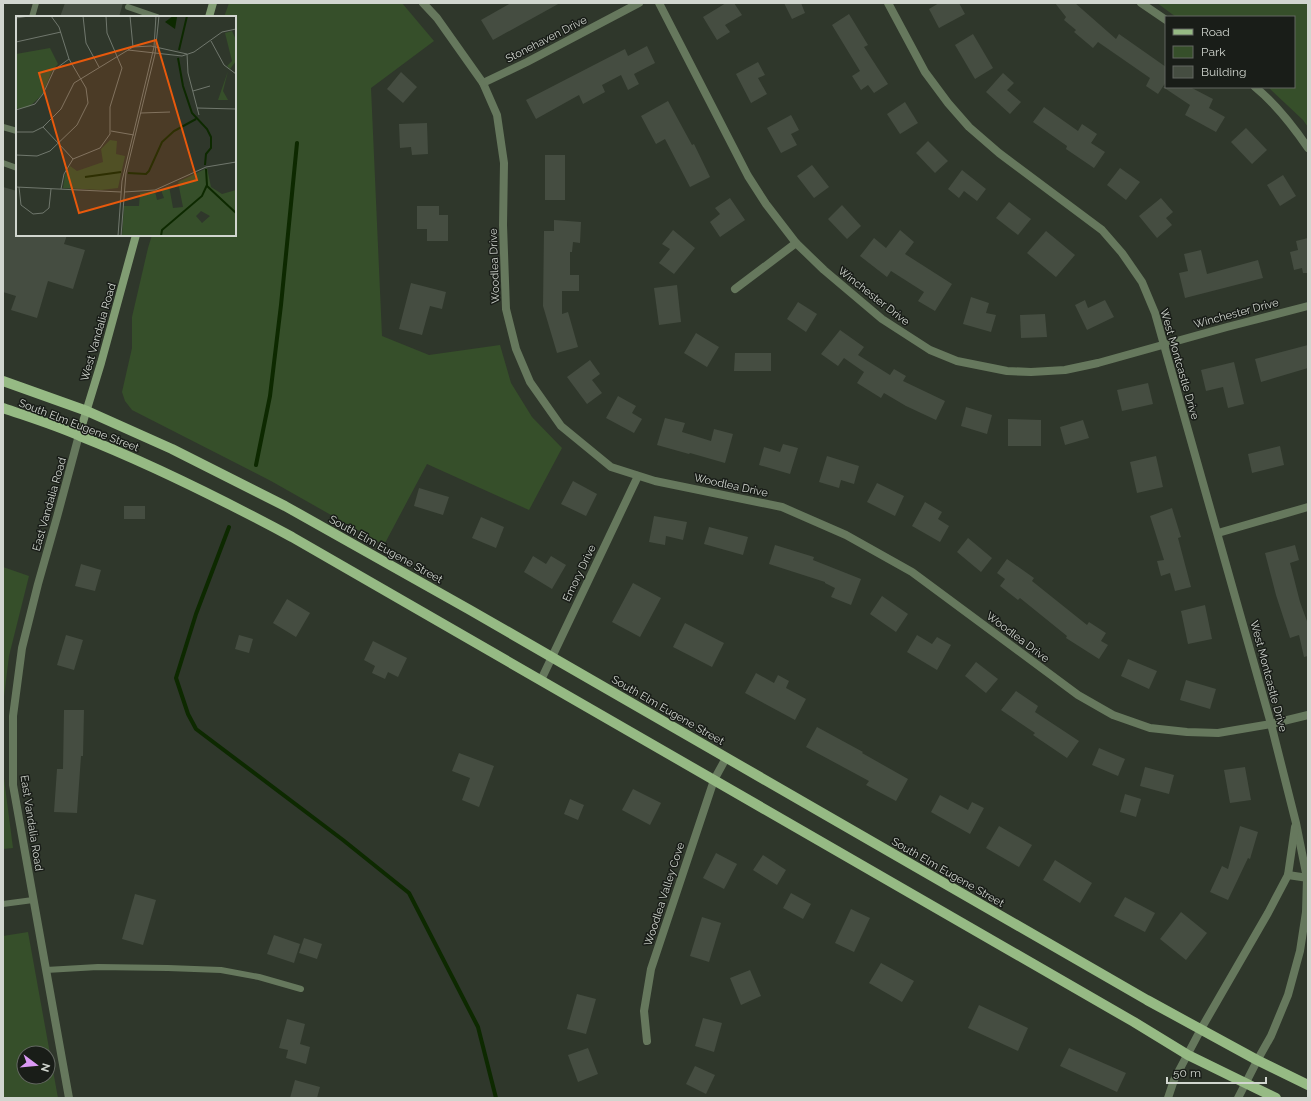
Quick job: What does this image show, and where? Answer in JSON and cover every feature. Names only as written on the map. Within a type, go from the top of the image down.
[{"type":"main road","points":[[209,16],[213,3]]},
{"type":"main road","name":"West Vandalia Road","points":[[79,435],[101,363],[136,236]]},
{"type":"main road","name":"South Elm Eugene Street","points":[[3,381],[87,411],[172,449],[285,506],[551,657],[1147,1000],[1257,1060],[1308,1085]]},
{"type":"main road","name":"South Elm Eugene Street","points":[[3,408],[79,435],[149,465],[231,504],[292,537],[1085,994],[1188,1055],[1276,1098]]},
{"type":"street","name":"Woodlea Drive","points":[[423,3],[446,30],[483,83],[497,116],[504,163],[503,225],[506,309],[516,349],[530,382],[562,426],[611,467],[655,481],[782,507],[846,535],[912,572],[1078,695],[1113,715],[1150,728],[1187,732],[1218,733],[1271,724],[1308,715]]},
{"type":"street","name":"Stonehaven Drive","points":[[483,83],[527,62],[639,3]]},
{"type":"street","name":"Winchester Drive","points":[[659,3],[748,176],[766,204],[796,243],[824,270],[882,319],[930,350],[956,361],[1007,372],[1065,370],[1098,364],[1234,325],[1308,306]]},
{"type":"street","name":"West Montcastle Drive","points":[[888,3],[925,72],[948,103],[969,127],[999,153],[1102,230],[1122,253],[1142,282],[1155,313],[1271,724],[1308,878],[1306,912],[1300,951],[1288,995],[1271,1036],[1238,1098]]},
{"type":"street","points":[[1141,3],[1165,19]]},
{"type":"street","points":[[1256,88],[1270,99],[1308,148]]},
{"type":"street","points":[[735,289],[796,243]]},
{"type":"street","name":"East Vandalia Road","points":[[69,1098],[13,786],[13,716],[22,648],[79,435]]},
{"type":"street","name":"Emory Drive","points":[[540,680],[638,476]]},
{"type":"street","points":[[1218,533],[1308,507]]},
{"type":"street","name":"Woodlea Valley Cove","points":[[647,1041],[644,1011],[651,969],[714,780],[726,758]]},
{"type":"street","name":"West Montcastle Drive","points":[[1168,1098],[1174,1080],[1201,1029],[1268,913],[1288,875],[1296,823]]},
{"type":"street","points":[[1288,875],[1308,878]]},
{"type":"lane","points":[[32,16],[36,3]]},
{"type":"lane","points":[[128,7],[154,16]]},
{"type":"lane","points":[[3,127],[16,131]]},
{"type":"lane","points":[[3,163],[16,168]]},
{"type":"lane","points":[[3,904],[33,900]]},
{"type":"lane","points":[[46,970],[98,967],[220,970],[259,977],[301,989]]},
{"type":"green space","points":[[229,3],[402,3],[434,41],[371,88],[382,336],[429,355],[500,345],[511,383],[532,417],[562,448],[529,510],[427,464],[384,545],[271,481],[132,410],[125,401],[122,392],[132,348],[132,317],[152,236],[236,236],[236,16],[224,16]]},
{"type":"green space","points":[[1157,3],[1308,3],[1308,127],[1303,120],[1269,88],[1295,88],[1295,16],[1175,16]]},
{"type":"green space","points":[[3,567],[29,576],[9,656],[3,705]]},
{"type":"green space","points":[[3,771],[13,848],[3,849]]},
{"type":"green space","points":[[28,932],[48,1045],[16,1045],[16,1085],[56,1085],[58,1098],[3,1098],[3,936]]},
{"type":"building","points":[[65,3],[123,3],[119,16],[60,16]]},
{"type":"building","points":[[511,3],[560,3],[493,40],[481,20]]},
{"type":"building","points":[[726,3],[734,3],[742,15],[725,25],[730,32],[717,40],[703,17]]},
{"type":"building","points":[[784,3],[801,3],[805,13],[792,19]]},
{"type":"building","points":[[939,3],[959,3],[965,14],[939,28],[929,9]]},
{"type":"building","points":[[1055,3],[1075,3],[1116,39],[1119,34],[1165,66],[1165,84],[1158,94],[1146,86],[1150,78],[1098,42],[1093,48],[1074,32],[1076,30],[1064,20],[1066,17]]},
{"type":"building","points":[[849,14],[868,45],[864,47],[888,84],[874,93],[868,85],[861,90],[852,76],[860,71],[832,25]]},
{"type":"building","points":[[973,34],[993,68],[975,79],[955,45]]},
{"type":"building","points":[[647,46],[655,63],[634,74],[639,84],[628,90],[621,75],[602,85],[605,92],[583,104],[579,95],[536,119],[526,100],[625,49],[628,56]]},
{"type":"building","points":[[758,62],[765,75],[758,78],[767,94],[751,103],[736,74]]},
{"type":"building","points":[[401,72],[417,87],[403,103],[387,89]]},
{"type":"building","points":[[1003,73],[1014,83],[1007,90],[1021,102],[1010,114],[986,92]]},
{"type":"building","points":[[1163,87],[1192,88],[1213,99],[1209,108],[1225,117],[1216,132],[1185,115],[1190,105]]},
{"type":"building","points":[[668,101],[692,145],[694,144],[710,177],[690,187],[665,139],[656,144],[641,116]]},
{"type":"building","points":[[905,102],[918,123],[900,134],[887,114]]},
{"type":"building","points":[[1044,107],[1078,131],[1082,124],[1097,134],[1091,143],[1105,152],[1094,168],[1066,149],[1067,146],[1033,122]]},
{"type":"building","points":[[791,115],[799,130],[791,134],[797,145],[781,153],[767,128]]},
{"type":"building","points":[[427,123],[428,154],[412,155],[411,147],[400,148],[399,124]]},
{"type":"building","points":[[1246,128],[1267,150],[1252,164],[1231,142]]},
{"type":"building","points":[[928,141],[948,161],[935,173],[916,153]]},
{"type":"building","points":[[545,155],[565,155],[565,200],[545,200]]},
{"type":"building","points":[[812,165],[829,187],[814,198],[797,176]]},
{"type":"building","points":[[1120,168],[1140,182],[1126,200],[1107,185]]},
{"type":"building","points":[[962,170],[986,189],[977,201],[964,191],[959,198],[948,189]]},
{"type":"building","points":[[1283,175],[1296,196],[1280,206],[1267,185]]},
{"type":"building","points":[[3,187],[16,191],[16,236],[67,236],[64,244],[85,250],[73,289],[48,281],[37,318],[11,310],[16,296],[3,292]]},
{"type":"building","points":[[730,198],[745,220],[720,237],[710,222],[720,214],[715,208]]},
{"type":"building","points":[[1161,198],[1173,212],[1166,218],[1172,225],[1157,238],[1139,216]]},
{"type":"building","points":[[1009,202],[1031,219],[1018,235],[996,218]]},
{"type":"building","points":[[842,205],[861,226],[847,239],[828,219]]},
{"type":"building","points":[[417,206],[439,206],[439,215],[448,215],[448,241],[427,241],[427,229],[417,229]]},
{"type":"building","points":[[554,220],[581,222],[580,243],[573,242],[572,252],[570,252],[570,275],[579,275],[579,291],[562,291],[562,314],[568,312],[578,347],[557,353],[543,306],[544,231],[554,231]]},
{"type":"building","points":[[673,230],[695,248],[674,274],[659,263],[670,249],[662,244]]},
{"type":"building","points":[[900,230],[914,242],[905,254],[952,284],[935,311],[918,301],[924,292],[891,271],[887,277],[860,256],[874,238],[886,248]]},
{"type":"building","points":[[1046,231],[1075,255],[1056,277],[1027,253]]},
{"type":"building","points":[[1308,238],[1308,273],[1303,273],[1302,268],[1294,270],[1290,252],[1298,250],[1296,241]]},
{"type":"building","points":[[1201,250],[1207,274],[1258,260],[1263,278],[1185,298],[1179,273],[1188,271],[1184,254]]},
{"type":"building","points":[[411,283],[446,292],[442,309],[430,306],[422,335],[399,329]]},
{"type":"building","points":[[677,285],[681,322],[659,325],[654,288]]},
{"type":"building","points":[[971,297],[989,303],[986,313],[996,315],[991,332],[963,324]]},
{"type":"building","points":[[1085,300],[1088,308],[1105,300],[1114,317],[1087,330],[1075,305]]},
{"type":"building","points":[[798,302],[817,314],[806,332],[787,319]]},
{"type":"building","points":[[1045,314],[1047,337],[1021,338],[1020,315]]},
{"type":"building","points":[[840,330],[864,347],[858,355],[890,375],[894,369],[906,376],[903,381],[945,401],[936,420],[906,406],[884,393],[881,398],[857,383],[864,372],[844,358],[838,366],[821,354]]},
{"type":"building","points":[[696,333],[719,347],[707,367],[684,353]]},
{"type":"building","points":[[1308,345],[1308,368],[1261,382],[1255,359]]},
{"type":"building","points":[[735,353],[771,353],[771,371],[734,371]]},
{"type":"building","points":[[590,360],[600,374],[592,380],[602,393],[587,404],[567,377]]},
{"type":"building","points":[[1234,362],[1244,404],[1228,408],[1223,387],[1206,391],[1201,370]]},
{"type":"building","points":[[1148,383],[1153,404],[1122,411],[1117,390]]},
{"type":"building","points":[[618,396],[636,406],[632,413],[642,419],[634,433],[606,418]]},
{"type":"building","points":[[966,407],[992,415],[987,434],[961,426]]},
{"type":"building","points":[[665,418],[685,423],[682,432],[711,441],[714,429],[733,434],[725,463],[657,445]]},
{"type":"building","points":[[1008,419],[1041,420],[1041,446],[1008,446]]},
{"type":"building","points":[[1083,420],[1089,438],[1065,445],[1060,427]]},
{"type":"building","points":[[783,444],[798,448],[790,474],[759,465],[764,447],[780,452]]},
{"type":"building","points":[[1280,446],[1284,465],[1252,473],[1248,454]]},
{"type":"building","points":[[827,456],[859,466],[854,484],[841,480],[839,488],[819,482]]},
{"type":"building","points":[[1156,456],[1163,487],[1137,493],[1130,462]]},
{"type":"building","points":[[573,481],[597,494],[586,516],[561,504]]},
{"type":"building","points":[[877,483],[904,496],[895,516],[867,502]]},
{"type":"building","points":[[419,488],[449,497],[443,515],[414,506]]},
{"type":"building","points":[[925,502],[942,512],[938,519],[949,526],[940,542],[912,526]]},
{"type":"building","points":[[124,506],[145,506],[145,519],[124,519]]},
{"type":"building","points":[[1172,508],[1181,537],[1178,538],[1191,587],[1175,591],[1170,573],[1161,576],[1157,561],[1164,560],[1150,516]]},
{"type":"building","points":[[654,516],[687,522],[683,540],[666,536],[665,545],[649,542]]},
{"type":"building","points":[[481,517],[504,527],[496,548],[472,538]]},
{"type":"building","points":[[709,527],[748,537],[743,555],[704,544]]},
{"type":"building","points":[[968,538],[992,558],[981,572],[957,552]]},
{"type":"building","points":[[775,545],[814,557],[813,560],[861,579],[851,605],[831,597],[835,588],[825,582],[769,564]]},
{"type":"building","points":[[1295,545],[1299,560],[1290,563],[1300,602],[1308,624],[1308,656],[1304,657],[1299,635],[1290,638],[1276,595],[1265,553]]},
{"type":"building","points":[[533,556],[546,564],[551,556],[566,565],[552,589],[524,572]]},
{"type":"building","points":[[1007,559],[1034,578],[1032,581],[1087,625],[1089,622],[1106,633],[1101,641],[1108,645],[1099,659],[1066,638],[1067,636],[1020,598],[1018,600],[1000,586],[1005,579],[997,573]]},
{"type":"building","points":[[81,564],[101,570],[95,591],[75,586]]},
{"type":"building","points":[[633,583],[661,598],[640,637],[612,622]]},
{"type":"building","points":[[882,596],[908,614],[896,632],[870,614]]},
{"type":"building","points":[[287,599],[310,613],[296,637],[273,623]]},
{"type":"building","points":[[1205,605],[1212,639],[1188,644],[1181,611]]},
{"type":"building","points":[[685,623],[724,643],[712,667],[673,647]]},
{"type":"building","points":[[66,635],[83,640],[74,670],[57,665]]},
{"type":"building","points":[[239,635],[253,639],[249,653],[235,649]]},
{"type":"building","points":[[917,635],[932,644],[937,637],[951,645],[937,670],[907,652]]},
{"type":"building","points":[[373,641],[407,658],[398,677],[388,672],[385,679],[372,673],[375,666],[364,660]]},
{"type":"building","points":[[1128,659],[1157,671],[1149,689],[1121,676]]},
{"type":"building","points":[[976,662],[998,679],[986,693],[965,676]]},
{"type":"building","points":[[756,673],[774,683],[778,675],[789,681],[786,688],[806,699],[795,720],[745,693]]},
{"type":"building","points":[[1186,680],[1216,689],[1210,709],[1180,700]]},
{"type":"building","points":[[1016,691],[1038,706],[1035,712],[1079,741],[1067,758],[1033,735],[1035,733],[1001,710]]},
{"type":"building","points":[[64,710],[84,710],[83,756],[81,756],[77,813],[54,812],[57,769],[63,769]]},
{"type":"building","points":[[817,727],[908,779],[896,801],[866,785],[869,781],[806,747]]},
{"type":"building","points":[[1099,748],[1125,759],[1118,776],[1092,765]]},
{"type":"building","points":[[459,753],[494,766],[479,807],[462,800],[470,778],[452,771]]},
{"type":"building","points":[[1145,767],[1174,775],[1169,794],[1140,786]]},
{"type":"building","points":[[1245,767],[1251,800],[1230,803],[1224,770]]},
{"type":"building","points":[[633,789],[661,803],[650,825],[622,810]]},
{"type":"building","points":[[1125,794],[1141,799],[1136,817],[1120,812]]},
{"type":"building","points":[[940,795],[968,810],[972,802],[984,808],[970,834],[931,812]]},
{"type":"building","points":[[570,799],[584,805],[578,820],[564,814]]},
{"type":"building","points":[[999,826],[1032,845],[1019,867],[986,848]]},
{"type":"building","points":[[1240,826],[1258,832],[1250,859],[1248,858],[1228,900],[1210,892],[1222,866],[1228,869]]},
{"type":"building","points":[[716,853],[737,864],[724,889],[703,878]]},
{"type":"building","points":[[763,855],[786,870],[777,885],[753,870]]},
{"type":"building","points":[[1055,860],[1092,883],[1080,903],[1043,880]]},
{"type":"building","points":[[791,893],[811,904],[803,919],[783,908]]},
{"type":"building","points":[[135,894],[156,900],[143,945],[122,939]]},
{"type":"building","points":[[1125,897],[1155,913],[1145,932],[1114,916]]},
{"type":"building","points":[[851,909],[870,918],[854,952],[835,943]]},
{"type":"building","points":[[1181,912],[1207,933],[1186,960],[1160,939]]},
{"type":"building","points":[[702,917],[721,923],[709,962],[690,956]]},
{"type":"building","points":[[274,935],[300,944],[294,963],[267,954]]},
{"type":"building","points":[[304,938],[322,944],[317,959],[299,953]]},
{"type":"building","points":[[881,963],[914,981],[902,1002],[869,983]]},
{"type":"building","points":[[750,970],[761,996],[741,1005],[730,978]]},
{"type":"building","points":[[577,994],[596,999],[586,1034],[567,1029]]},
{"type":"building","points":[[979,1005],[1028,1028],[1018,1051],[968,1028]]},
{"type":"building","points":[[703,1018],[722,1023],[714,1052],[695,1046]]},
{"type":"building","points":[[287,1019],[305,1024],[300,1044],[310,1047],[306,1064],[286,1058],[288,1050],[279,1048]]},
{"type":"building","points":[[588,1048],[598,1074],[578,1082],[568,1055]]},
{"type":"building","points":[[1069,1048],[1126,1073],[1117,1092],[1060,1066]]},
{"type":"building","points":[[695,1066],[715,1075],[706,1094],[686,1084]]},
{"type":"building","points":[[295,1080],[320,1087],[317,1098],[290,1098]]},
{"type":"waterway","points":[[256,465],[270,396],[281,305],[297,143]]},
{"type":"waterway","points":[[229,527],[196,614],[176,678],[188,714],[196,729],[343,840],[409,893],[478,1027],[496,1098]]}]
